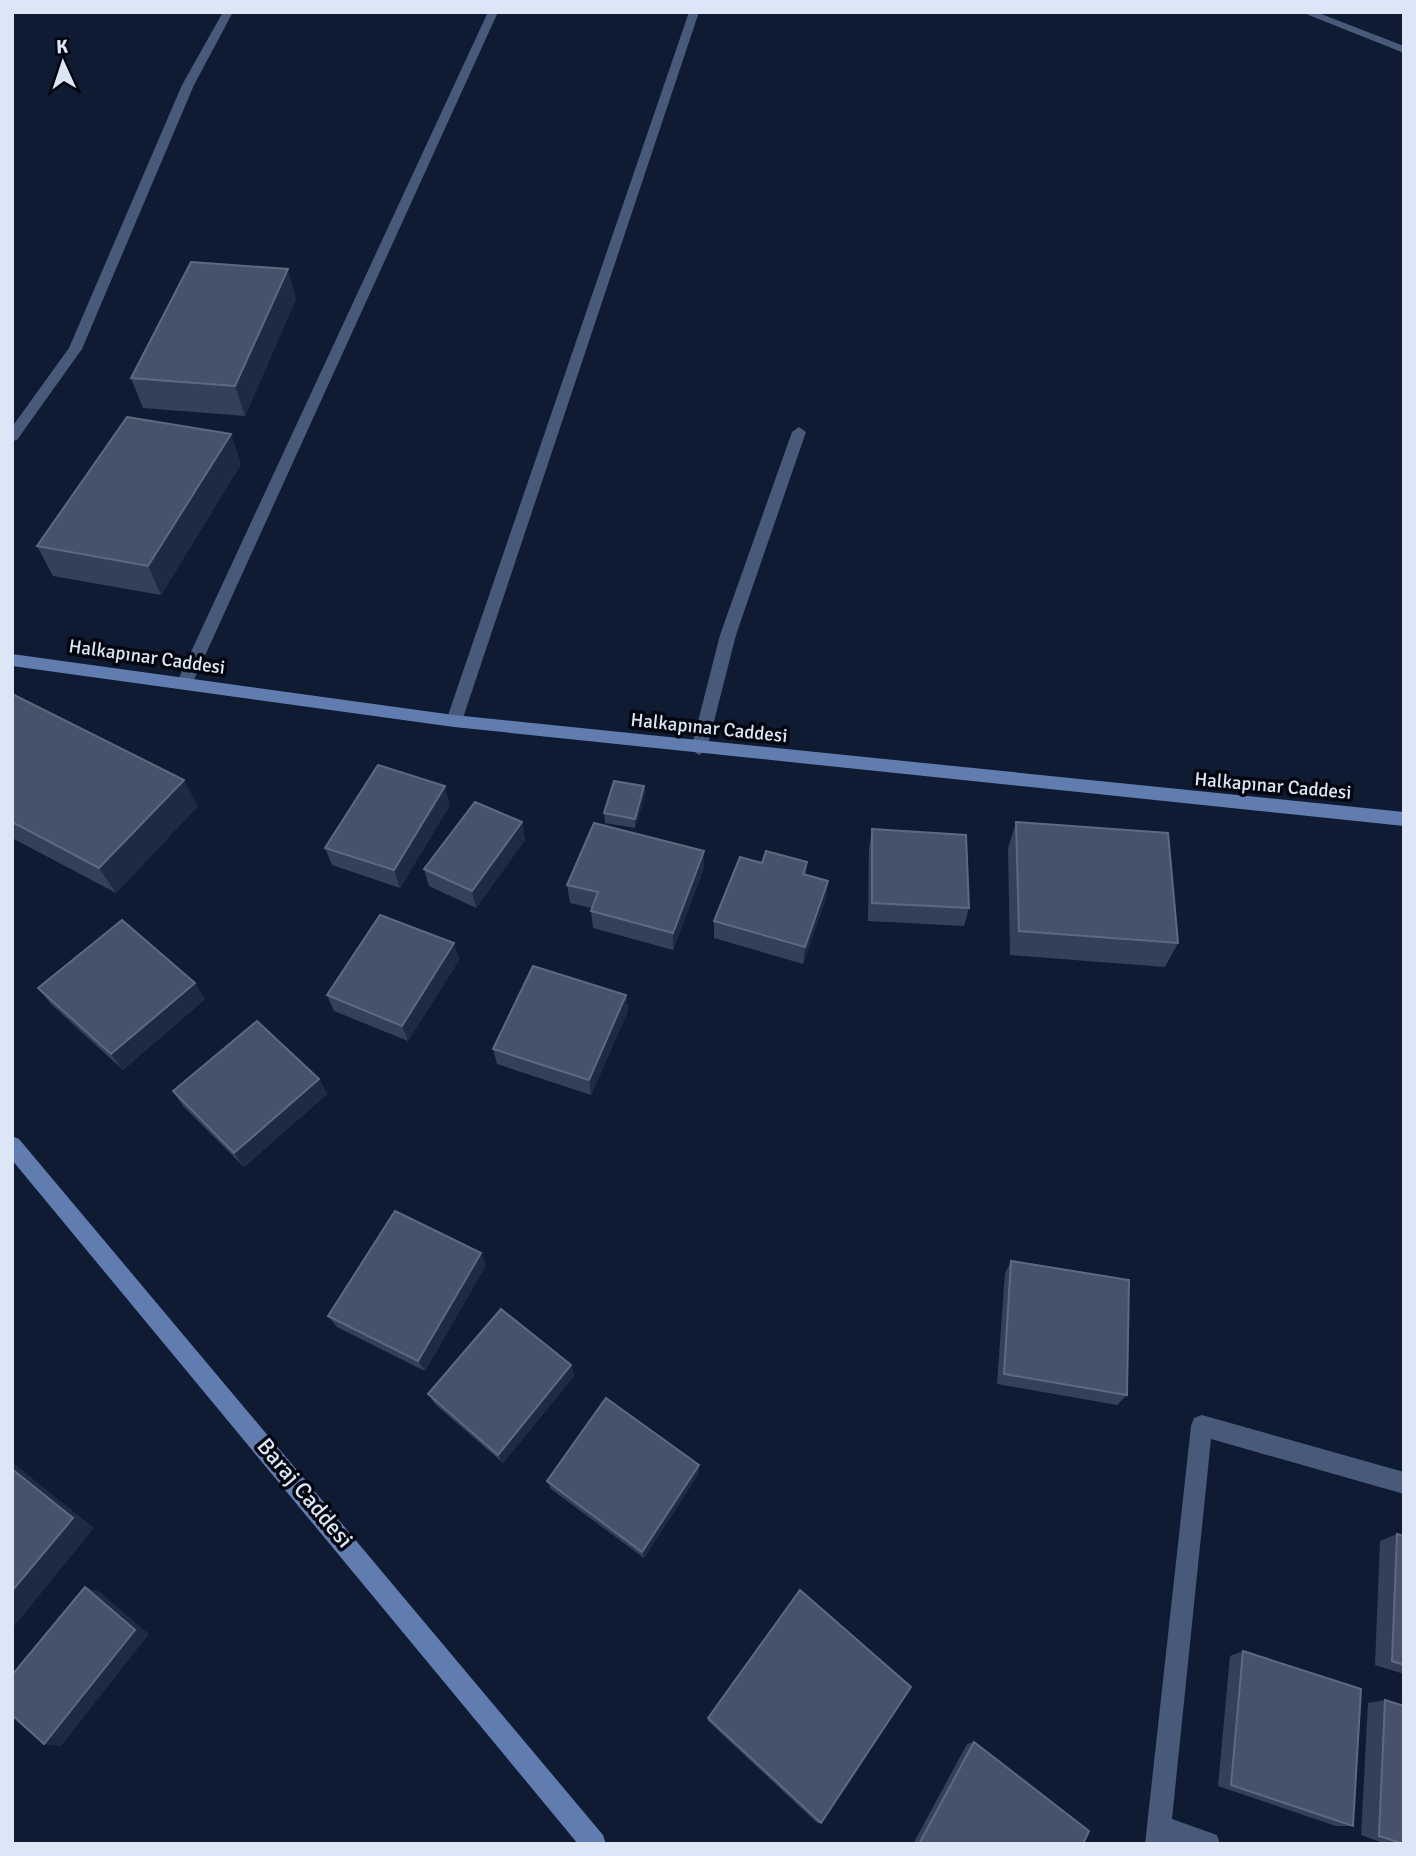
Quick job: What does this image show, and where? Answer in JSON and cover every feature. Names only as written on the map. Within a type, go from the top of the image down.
[{"type":"main road","name":"Halkapınar Caddesi","points":[[12,660],[185,682],[454,722],[1404,819]]},
{"type":"main road","name":"Baraj Caddesi","points":[[12,1145],[594,1844]]},
{"type":"street","points":[[12,437],[75,349],[188,85],[228,12]]},
{"type":"street","points":[[185,682],[493,12]]},
{"type":"street","points":[[454,722],[694,12]]},
{"type":"street","points":[[1306,12],[1404,50]]},
{"type":"street","points":[[699,749],[728,635],[799,432]]},
{"type":"street","points":[[1208,1844],[1158,1835],[1202,1426],[1404,1483]]},
{"type":"building","points":[[191,262],[288,269],[235,386],[131,378]]},
{"type":"building","points":[[127,417],[231,434],[148,566],[37,546]]},
{"type":"building","points":[[12,694],[184,780],[99,868],[12,822]]},
{"type":"building","points":[[378,765],[445,786],[394,870],[325,848]]},
{"type":"building","points":[[614,781],[644,786],[635,819],[604,813]]},
{"type":"building","points":[[475,802],[522,822],[472,891],[424,869]]},
{"type":"building","points":[[1016,822],[1168,833],[1178,943],[1019,931]]},
{"type":"building","points":[[594,823],[704,851],[673,933],[591,911],[598,892],[567,885]]},
{"type":"building","points":[[872,829],[966,835],[969,908],[872,903]]},
{"type":"building","points":[[766,851],[807,862],[803,874],[828,881],[805,947],[714,921],[740,857],[762,863]]},
{"type":"building","points":[[380,915],[454,943],[402,1026],[327,995]]},
{"type":"building","points":[[122,920],[195,983],[111,1054],[38,988]]},
{"type":"building","points":[[533,966],[626,995],[589,1080],[493,1049]]},
{"type":"building","points":[[257,1021],[319,1079],[234,1153],[173,1091]]},
{"type":"building","points":[[395,1211],[481,1253],[418,1361],[328,1316]]},
{"type":"building","points":[[1011,1261],[1129,1280],[1127,1395],[1004,1374]]},
{"type":"building","points":[[501,1309],[571,1365],[498,1455],[428,1394]]},
{"type":"building","points":[[606,1398],[699,1465],[642,1552],[547,1481]]},
{"type":"building","points":[[12,1469],[73,1518],[12,1591]]},
{"type":"building","points":[[1397,1534],[1404,1536],[1404,1665],[1392,1661]]},
{"type":"building","points":[[85,1587],[135,1630],[44,1744],[12,1715],[12,1675]]},
{"type":"building","points":[[800,1590],[911,1687],[821,1823],[708,1718]]},
{"type":"building","points":[[1243,1651],[1361,1689],[1353,1826],[1231,1785]]},
{"type":"building","points":[[1385,1700],[1404,1706],[1404,1844],[1379,1836]]},
{"type":"building","points":[[974,1742],[1089,1831],[1083,1844],[919,1844]]}]
